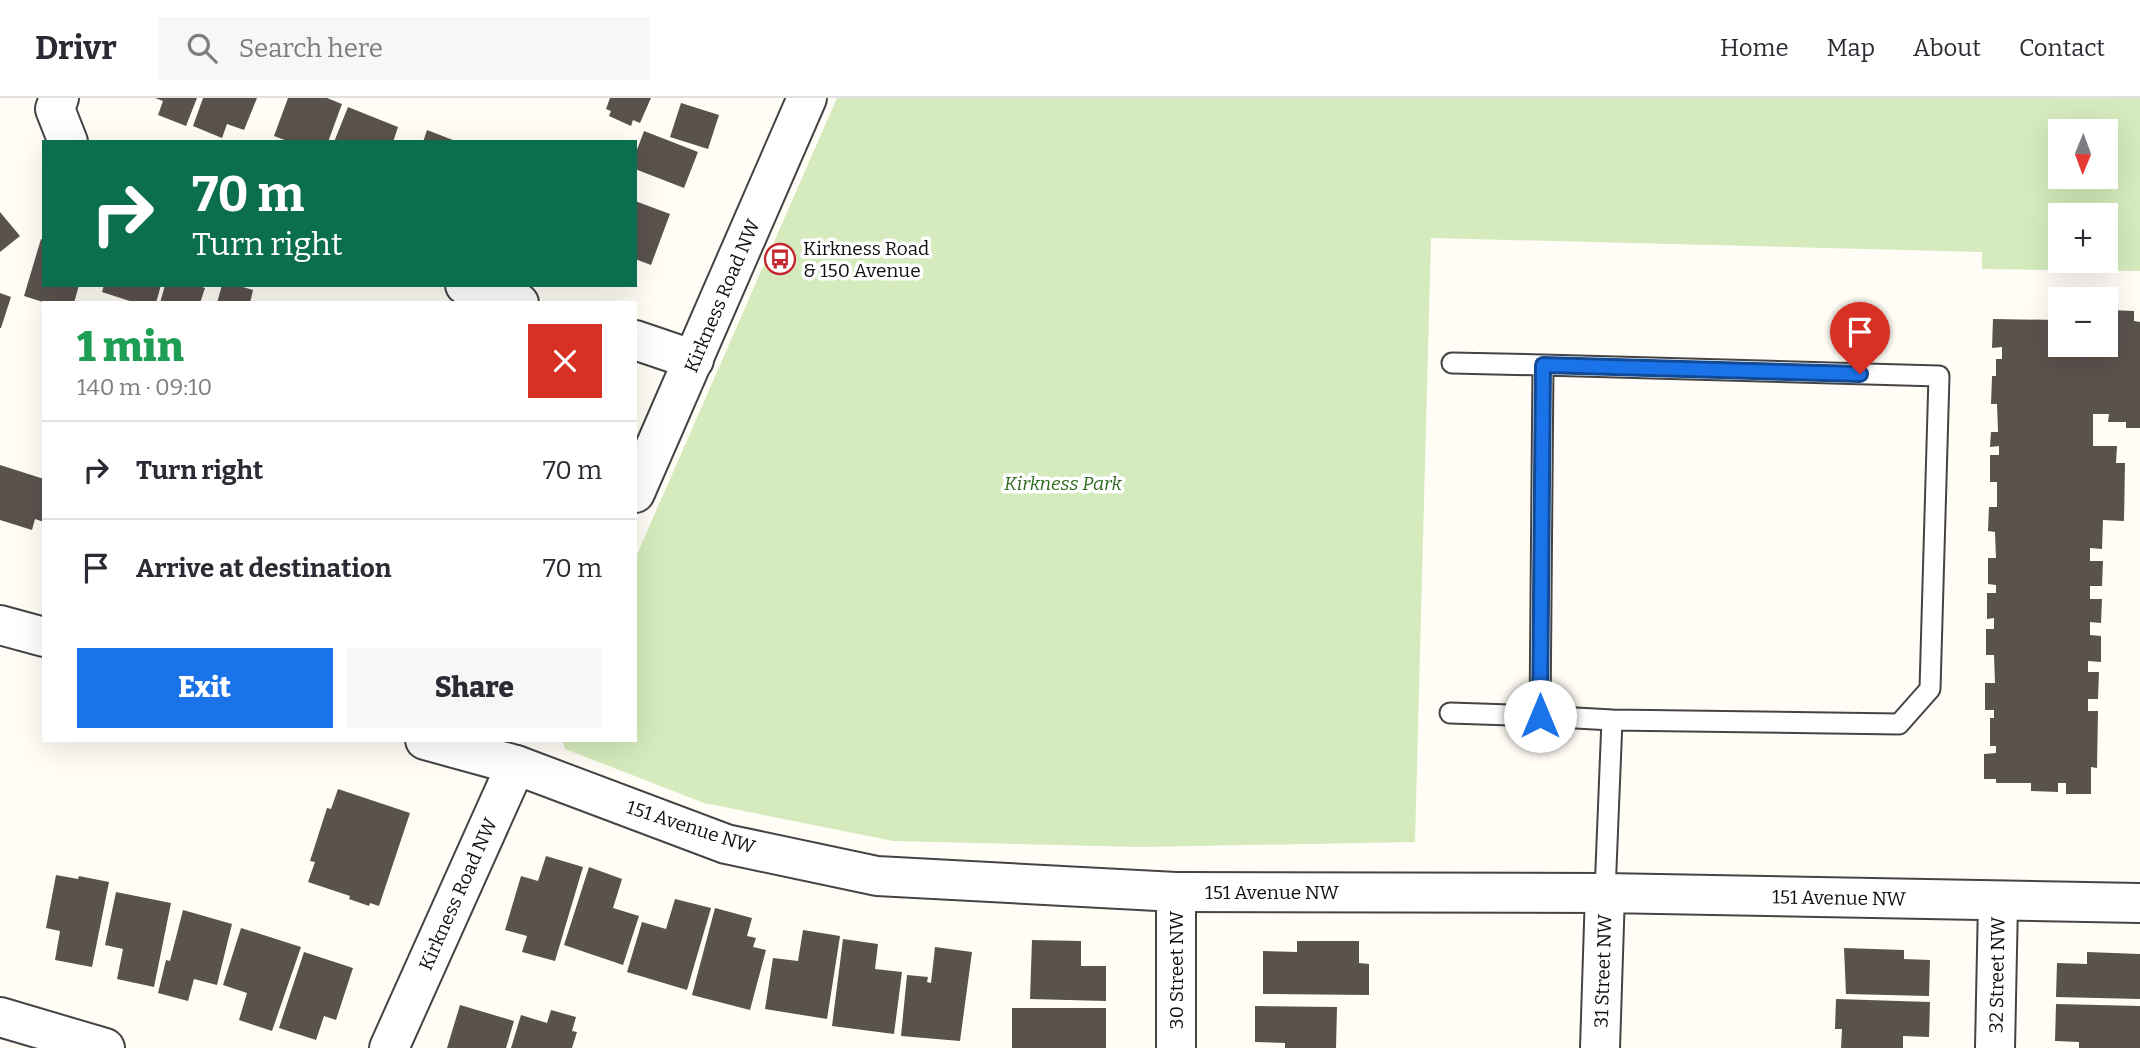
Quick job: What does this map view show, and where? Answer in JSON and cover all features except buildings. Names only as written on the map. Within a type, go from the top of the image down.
[{"type":"street","points":[[59,98],[55,109],[67,140]]},
{"type":"street","name":"Kirkness Road NW","points":[[637,488],[807,98]]},
{"type":"street","points":[[471,287],[513,301]]},
{"type":"street","points":[[637,342],[694,360]]},
{"type":"street","points":[[0,625],[42,636]]},
{"type":"street","name":"151 Avenue NW","points":[[440,742],[521,753],[726,844],[877,876],[1176,892],[1605,893],[2140,903]]},
{"type":"street","name":"Kirkness Road NW","points":[[389,1048],[521,753]]},
{"type":"street","name":"30 Street NW","points":[[1176,892],[1176,1048]]},
{"type":"street","name":"31 Street NW","points":[[1600,1048],[1605,893]]},
{"type":"street","name":"32 Street NW","points":[[1995,1048],[1998,902]]},
{"type":"street","points":[[0,1017],[38,1026],[105,1048]]},
{"type":"lane","points":[[1450,713],[1612,720],[1899,724],[1930,690],[1939,376],[1452,363]]},
{"type":"lane","points":[[1540,716],[1543,365]]},
{"type":"lane","points":[[1605,893],[1612,720]]},
{"type":"green space","name":"Kirkness Park","points":[[837,98],[2140,98],[2140,271],[2118,271],[2118,203],[2048,203],[2048,270],[1982,269],[1982,252],[1431,238],[1415,842],[1140,847],[893,841],[704,803],[565,749],[563,742],[637,742],[637,554]]},
{"type":"place","name":"Kirkness Road & 150 Avenue","points":[[780,259]]},
{"type":"route","points":[[1540,716],[1543,365],[1860,374]]}]
